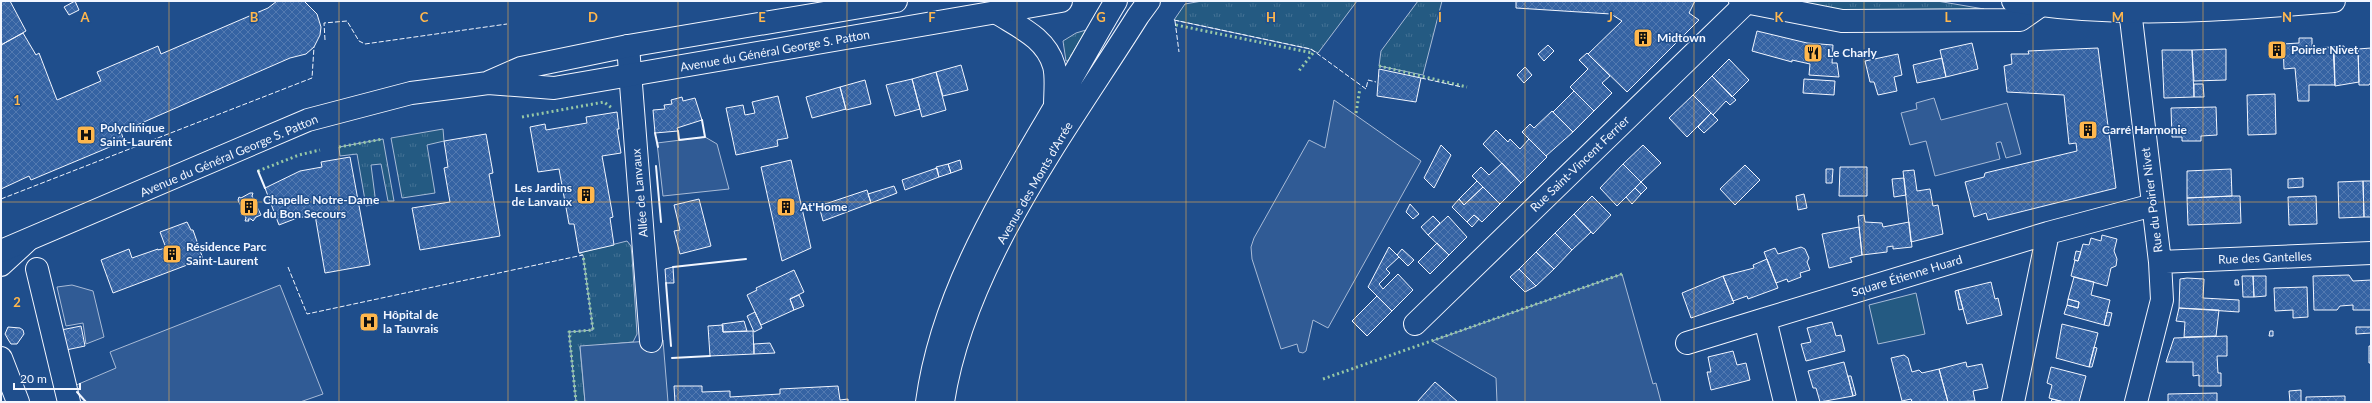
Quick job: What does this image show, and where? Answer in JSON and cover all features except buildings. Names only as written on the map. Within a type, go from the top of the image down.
[{"type":"street","name":"Avenue du Général George S. Patton","points":[[488,83],[521,68],[628,46],[896,1]]},
{"type":"street","name":"Avenue du Général George S. Patton","points":[[1,251],[308,120],[411,93],[488,83],[554,88],[630,77],[1061,1]]},
{"type":"street","name":"Avenue des Monts d'Arrée","points":[[927,402],[943,335],[959,286],[1000,200],[1116,1]]},
{"type":"street","name":"Avenue des Monts d'Arrée","points":[[943,402],[958,342],[975,293],[1010,222],[1073,118],[1149,1]]},
{"type":"street","points":[[2013,1],[2040,6],[2263,7],[2334,1]]},
{"type":"street","points":[[1742,2],[1842,21],[2020,20],[2040,6]]},
{"type":"street","name":"Rue Saint-Vincent Ferrier","points":[[1415,324],[1742,2]]},
{"type":"street","name":"Rue du Poirier Nivet","points":[[2136,6],[2153,205],[2160,262],[2162,300],[2136,402]]},
{"type":"street","name":"Avenue des Monts d'Arrée","points":[[997,13],[1045,45],[1054,66],[1055,106]]},
{"type":"street","name":"Allée de Lanvaux","points":[[628,46],[651,341]]},
{"type":"street","name":"Square Étienne Huard","points":[[1687,343],[2048,233],[2153,205]]},
{"type":"street","points":[[2013,402],[2048,233]]},
{"type":"street","points":[[1,265],[29,239]]},
{"type":"street","name":"Rue des Gantelles","points":[[2160,262],[2371,253]]},
{"type":"street","points":[[37,269],[69,402]]},
{"type":"street","points":[[1765,319],[1785,402]]},
{"type":"street","points":[[1,358],[17,402]]},
{"type":"street","points":[[1,382],[17,402]]},
{"type":"green space","points":[[1202,1],[1357,1],[1318,53],[1310,49],[1174,20],[1185,4]]},
{"type":"green space","points":[[1418,1],[1442,1],[1423,75],[1379,66],[1381,51]]},
{"type":"green space","points":[[1776,1],[1937,1],[1984,9],[1842,11]]},
{"type":"green space","points":[[1086,30],[1068,61],[1066,61],[1063,41],[1076,33]]},
{"type":"green space","points":[[443,129],[444,141],[427,145],[435,193],[402,198],[391,138]]},
{"type":"green space","points":[[383,139],[394,201],[388,201],[381,164],[371,165],[376,204],[366,206],[357,154],[340,156],[339,147]]},
{"type":"green space","points":[[627,241],[631,246],[637,334],[633,342],[580,347],[585,402],[576,402],[569,332],[593,330],[583,255],[579,253]]},
{"type":"green space","points":[[1916,293],[1925,334],[1878,344],[1869,305]]},
{"type":"shaded area","points":[[1934,98],[1941,120],[2007,103],[2021,154],[2006,158],[2001,142],[1999,142],[1996,143],[2000,159],[1935,176],[1926,141],[1910,145],[1901,113],[1917,109],[1916,103]]},
{"type":"shaded area","points":[[1334,100],[1421,161],[1328,328],[1313,320],[1306,351],[1303,353],[1299,352],[1297,344],[1281,349],[1252,259],[1251,247],[1254,238],[1309,140],[1325,148]]},
{"type":"shaded area","points":[[705,137],[717,144],[729,189],[663,196],[657,143]]},
{"type":"shaded area","points":[[1622,274],[1653,384],[1656,383],[1661,402],[1497,402],[1496,378],[1432,341]]},
{"type":"shaded area","points":[[72,285],[93,291],[104,337],[86,344],[83,323],[66,326],[57,287]]},
{"type":"shaded area","points":[[280,285],[323,394],[300,402],[86,402],[78,394],[74,386],[116,368],[110,352]]},
{"type":"shaded area","points":[[663,340],[668,402],[585,402],[580,346]]},
{"type":"hedge","points":[[1176,25],[1313,53],[1298,72]]},
{"type":"hedge","points":[[1379,66],[1467,87]]},
{"type":"hedge","points":[[1356,113],[1360,88]]},
{"type":"hedge","points":[[522,117],[604,102],[612,108]]},
{"type":"hedge","points":[[339,147],[383,139]]},
{"type":"hedge","points":[[258,171],[299,155],[320,150]]},
{"type":"hedge","points":[[576,402],[569,332],[593,330],[583,255]]},
{"type":"hedge","points":[[1323,379],[1622,274]]},
{"type":"fence","points":[[1174,20],[1311,49],[1366,89],[1368,80],[1376,82]]},
{"type":"fence","points":[[325,40],[324,23],[347,21],[359,41],[365,44],[507,24]]},
{"type":"fence","points":[[1175,21],[1179,52]]},
{"type":"fence","points":[[1,199],[312,78],[314,47]]},
{"type":"fence","points":[[1421,78],[1462,87]]},
{"type":"fence","points":[[288,267],[307,314],[583,255]]},
{"type":"wall","points":[[678,131],[679,140],[705,137],[702,120]]},
{"type":"wall","points":[[655,133],[658,147]]},
{"type":"wall","points":[[656,166],[661,222]]},
{"type":"wall","points":[[258,171],[265,188]]},
{"type":"wall","points":[[673,267],[746,259]]},
{"type":"wall","points":[[666,283],[671,346]]},
{"type":"wall","points":[[672,358],[710,356]]},
{"type":"wall","points":[[77,392],[86,402]]},
{"type":"place","name":"Midtown","points":[[1643,38]]},
{"type":"place","name":"Poirier Nivet","points":[[2277,50]]},
{"type":"place","name":"Le Charly","points":[[1813,53]]},
{"type":"place","name":"Carré Harmonie","points":[[2088,130]]},
{"type":"place","name":"Polyclinique Saint-Laurent","points":[[86,135]]},
{"type":"place","name":"Les Jardins de Lanvaux","points":[[586,195]]},
{"type":"place","name":"Chapelle Notre-Dame du Bon Secours","points":[[249,207]]},
{"type":"place","name":"At'Home","points":[[786,207]]},
{"type":"place","name":"Résidence Parc Saint-Laurent","points":[[172,254]]},
{"type":"place","name":"Hôpital de la Tauvrais","points":[[369,322]]}]
